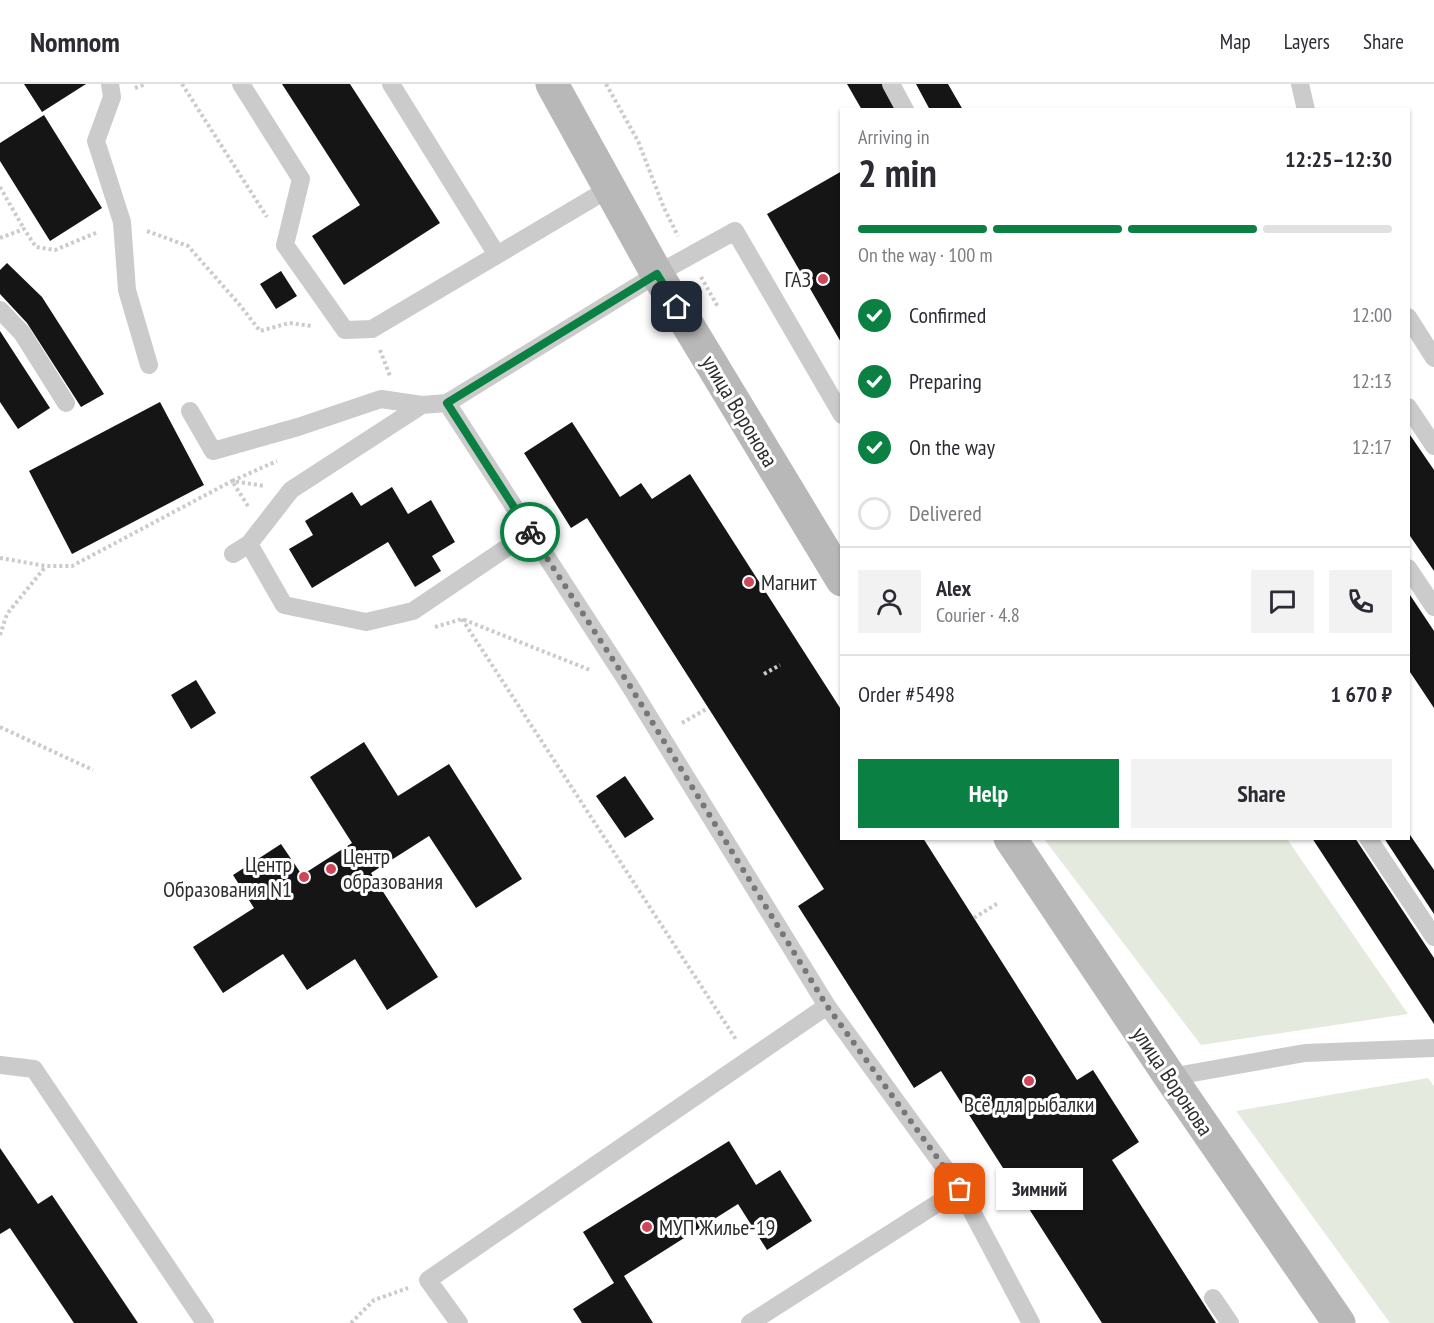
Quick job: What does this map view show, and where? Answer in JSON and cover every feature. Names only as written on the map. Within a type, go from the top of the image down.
[{"type":"main road","name":"улица Воронова","points":[[552,84],[657,274],[840,577]]},
{"type":"main road","name":"улица Воронова","points":[[1011,840],[1339,1323]]},
{"type":"lane","points":[[110,84],[112,97],[96,141],[122,222],[127,290],[149,364]]},
{"type":"lane","points":[[241,84],[301,179],[285,246],[345,330],[372,329],[610,188]]},
{"type":"lane","points":[[391,84],[497,255]]},
{"type":"lane","points":[[891,84],[903,108]]},
{"type":"lane","points":[[1300,84],[1306,108]]},
{"type":"lane","points":[[190,411],[213,451],[298,427],[381,399],[422,405],[447,403],[657,274],[735,231],[840,412]]},
{"type":"lane","points":[[0,310],[22,333],[66,402]]},
{"type":"lane","points":[[1410,320],[1434,358]]},
{"type":"lane","points":[[447,403],[630,686],[827,1006],[960,1189],[1031,1323]]},
{"type":"lane","points":[[233,554],[249,544],[291,490],[422,405]]},
{"type":"lane","points":[[1410,410],[1434,446]]},
{"type":"lane","points":[[249,544],[284,605],[366,622],[413,611],[530,532]]},
{"type":"lane","points":[[1410,571],[1434,607]]},
{"type":"lane","points":[[1369,840],[1434,937]]},
{"type":"lane","points":[[459,1323],[428,1280],[827,1006]]},
{"type":"lane","points":[[1170,1077],[1305,1053],[1434,1048]]},
{"type":"lane","points":[[0,1065],[34,1069],[205,1323]]},
{"type":"lane","points":[[750,1323],[960,1189]]},
{"type":"lane","points":[[1213,1298],[1230,1323]]},
{"type":"path","points":[[182,84],[285,246]]},
{"type":"path","points":[[606,84],[638,141],[664,208],[720,312]]},
{"type":"path","points":[[0,188],[36,247],[55,250],[122,222],[188,246],[261,331],[289,323],[345,330]]},
{"type":"path","points":[[0,238],[24,229]]},
{"type":"path","points":[[0,558],[46,566],[72,566],[232,481],[291,490]]},
{"type":"path","points":[[0,635],[7,614],[46,566]]},
{"type":"path","points":[[413,611],[435,628],[462,619],[630,686]]},
{"type":"path","points":[[462,619],[749,1059]]},
{"type":"path","points":[[764,674],[780,665]]},
{"type":"path","points":[[661,736],[708,708]]},
{"type":"path","points":[[0,727],[93,770]]},
{"type":"path","points":[[974,918],[998,903]]},
{"type":"path","points":[[351,1323],[374,1300],[428,1280]]},
{"type":"shaded area","points":[[1045,840],[1288,840],[1408,1014],[1201,1045]]},
{"type":"shaded area","points":[[1428,1078],[1434,1086],[1434,1323],[1390,1323],[1236,1111]]},
{"type":"building","points":[[24,84],[86,84],[42,112]]},
{"type":"building","points":[[282,84],[350,84],[440,223],[344,285],[312,236],[360,205]]},
{"type":"building","points":[[847,84],[885,84],[898,108],[861,108]]},
{"type":"building","points":[[916,84],[948,84],[962,108],[929,108]]},
{"type":"building","points":[[44,115],[102,208],[50,241],[0,161],[0,143]]},
{"type":"building","name":"ГАЗ","points":[[840,172],[840,341],[767,214]]},
{"type":"building","points":[[7,263],[42,297],[104,394],[81,407],[27,323],[0,294],[0,270]]},
{"type":"building","points":[[281,271],[297,296],[276,309],[260,284]]},
{"type":"building","points":[[0,331],[50,408],[18,429],[0,402]]},
{"type":"building","points":[[160,402],[204,485],[72,554],[29,471]]},
{"type":"building","points":[[572,422],[620,497],[641,483],[652,499],[690,474],[840,708],[840,840],[924,840],[1077,1080],[1093,1070],[1139,1142],[1112,1160],[1216,1323],[1102,1323],[941,1071],[914,1088],[798,906],[824,889],[587,518],[571,528],[524,453]]},
{"type":"building","points":[[1410,435],[1434,470],[1434,571],[1410,536]]},
{"type":"building","points":[[392,487],[408,514],[431,500],[455,542],[432,556],[441,571],[415,587],[388,542],[312,588],[289,549],[313,535],[305,521],[352,492],[361,506]]},
{"type":"building","points":[[1410,595],[1434,631],[1434,708],[1410,672]]},
{"type":"building","points":[[196,680],[216,713],[191,729],[171,695]]},
{"type":"building","name":"Центр Образования N1","points":[[364,742],[398,796],[449,764],[522,879],[476,908],[429,836],[371,873],[438,977],[387,1010],[355,959],[307,990],[283,954],[223,993],[193,947],[254,908],[233,875],[281,844],[302,875],[352,843],[310,777]]},
{"type":"building","points":[[625,776],[654,819],[625,838],[596,796]]},
{"type":"building","points":[[1410,835],[1434,870],[1434,914],[1385,840],[1410,840]]},
{"type":"building","points":[[1313,840],[1356,840],[1434,958],[1434,1024]]},
{"type":"building","name":"МУП Жилье-19","points":[[729,1141],[756,1185],[780,1170],[812,1221],[767,1250],[738,1204],[624,1276],[653,1323],[582,1323],[573,1309],[614,1283],[583,1232]]},
{"type":"building","points":[[0,1148],[38,1204],[52,1195],[138,1323],[74,1323],[10,1228],[0,1234]]},
{"type":"way so far","points":[[530,532],[630,686],[827,1006],[960,1189]]},
{"type":"place","name":"ГАЗ","points":[[823,279]]},
{"type":"place","name":"Магнит","points":[[749,582]]},
{"type":"place","name":"Центр образования","points":[[331,869]]},
{"type":"place","name":"Центр Образования N1","points":[[304,877]]},
{"type":"place","name":"Всё для рыбалки","points":[[1029,1081]]},
{"type":"place","name":"Зимний","points":[[960,1189]]},
{"type":"place","name":"МУП Жилье-19","points":[[647,1227]]},
{"type":"route","points":[[530,532],[447,403],[657,274],[677,307]]}]
